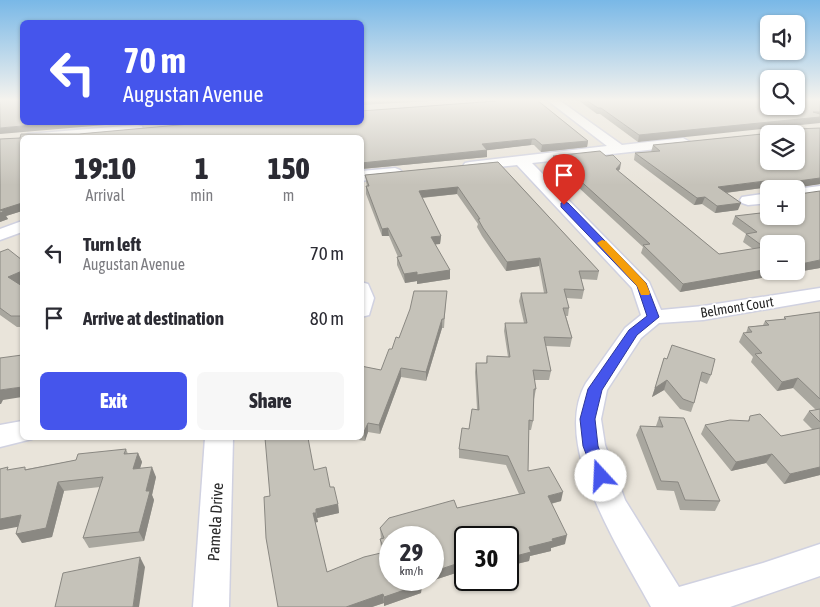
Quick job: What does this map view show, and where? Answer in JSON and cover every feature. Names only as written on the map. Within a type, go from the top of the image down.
[{"type":"street","points":[[61,135],[149,128]]},
{"type":"street","points":[[591,128],[619,149]]},
{"type":"street","points":[[455,167],[695,141]]},
{"type":"street","points":[[521,161],[642,286],[653,317],[633,333],[595,389],[588,419],[591,446],[612,506],[672,607],[763,580],[820,560]]},
{"type":"street","points":[[364,176],[408,172]]},
{"type":"street","points":[[805,193],[820,191]]},
{"type":"street","points":[[748,200],[760,199]]},
{"type":"street","name":"Belmont Court","points":[[653,317],[703,313],[820,294]]},
{"type":"street","points":[[0,436],[20,432]]},
{"type":"street","name":"Pamela Drive","points":[[211,607],[219,440]]},
{"type":"building","points":[[142,128],[572,128],[588,141],[542,145],[535,139],[532,139],[482,144],[487,150],[364,163],[364,135],[21,135],[79,134]]},
{"type":"building","points":[[630,128],[706,128],[639,135]]},
{"type":"building","points":[[820,128],[820,178],[805,180],[760,180],[760,182],[718,187],[741,203],[717,206],[705,197],[697,198],[635,153],[660,151],[653,145],[760,134],[760,170],[805,170],[805,129]]},
{"type":"building","points":[[20,138],[20,204],[0,210],[0,139]]},
{"type":"building","points":[[600,151],[606,156],[613,155],[621,163],[616,169],[719,254],[760,248],[760,271],[683,284],[643,245],[650,244],[553,156]]},
{"type":"building","points":[[498,162],[599,271],[579,271],[584,290],[564,289],[569,308],[563,308],[572,338],[544,337],[551,371],[533,370],[536,389],[534,389],[533,421],[529,420],[528,471],[549,467],[563,492],[548,496],[567,535],[552,539],[553,541],[529,547],[531,552],[519,555],[519,526],[454,526],[454,565],[444,568],[444,526],[382,526],[389,518],[454,500],[457,508],[525,493],[508,456],[459,449],[462,428],[469,429],[472,409],[479,410],[476,363],[487,363],[487,356],[510,357],[505,323],[527,323],[521,293],[547,293],[540,258],[507,262],[458,187],[419,191],[441,236],[431,237],[450,270],[417,275],[417,272],[404,274],[397,257],[402,256],[388,228],[382,229],[366,186],[369,186],[365,175]]},
{"type":"building","points":[[820,191],[820,260],[805,263],[805,235],[760,235],[760,244],[746,234],[757,232],[735,216],[760,213],[760,225],[805,225],[805,193]]},
{"type":"building","points":[[8,249],[20,258],[20,272],[8,277],[20,285],[20,316],[11,316],[0,308],[0,252]]},
{"type":"building","points":[[414,291],[447,291],[444,319],[442,319],[426,372],[401,368],[379,425],[368,423],[364,432],[364,367],[381,370],[389,349],[392,349],[396,337],[399,338],[410,309]]},
{"type":"building","points":[[820,312],[820,399],[798,378],[782,382],[755,354],[762,353],[743,333],[752,332],[748,327],[769,325],[765,321]]},
{"type":"building","points":[[672,345],[715,359],[711,375],[702,372],[694,403],[683,399],[667,380],[655,388],[664,358],[667,359]]},
{"type":"building","points":[[20,355],[20,387],[0,390],[0,358]]},
{"type":"building","points":[[820,409],[820,422],[809,411]]},
{"type":"building","points":[[760,414],[781,436],[820,428],[820,467],[790,474],[772,454],[736,462],[705,425],[730,420],[749,421],[750,416]]},
{"type":"building","points":[[659,417],[684,418],[720,501],[685,500],[678,482],[661,481],[640,426],[663,427]]},
{"type":"building","points":[[265,440],[308,440],[314,470],[326,467],[330,487],[334,487],[338,504],[316,509],[316,513],[313,513],[327,572],[364,557],[379,553],[379,591],[402,591],[384,597],[383,594],[346,607],[278,607],[266,538],[264,497],[270,496]]},
{"type":"building","points":[[126,449],[124,454],[138,453],[133,469],[152,467],[146,491],[150,491],[139,532],[83,538],[103,477],[58,482],[46,528],[16,534],[21,515],[0,519],[0,469],[8,467],[7,470],[25,467],[25,470],[76,460],[78,454]]},
{"type":"building","points":[[140,557],[133,607],[55,607],[63,573]]},
{"type":"slow traffic","points":[[602,243],[642,286],[645,293]]},
{"type":"route","points":[[564,205],[642,286],[653,317],[633,333],[595,389],[588,419],[591,446],[601,476]]}]
